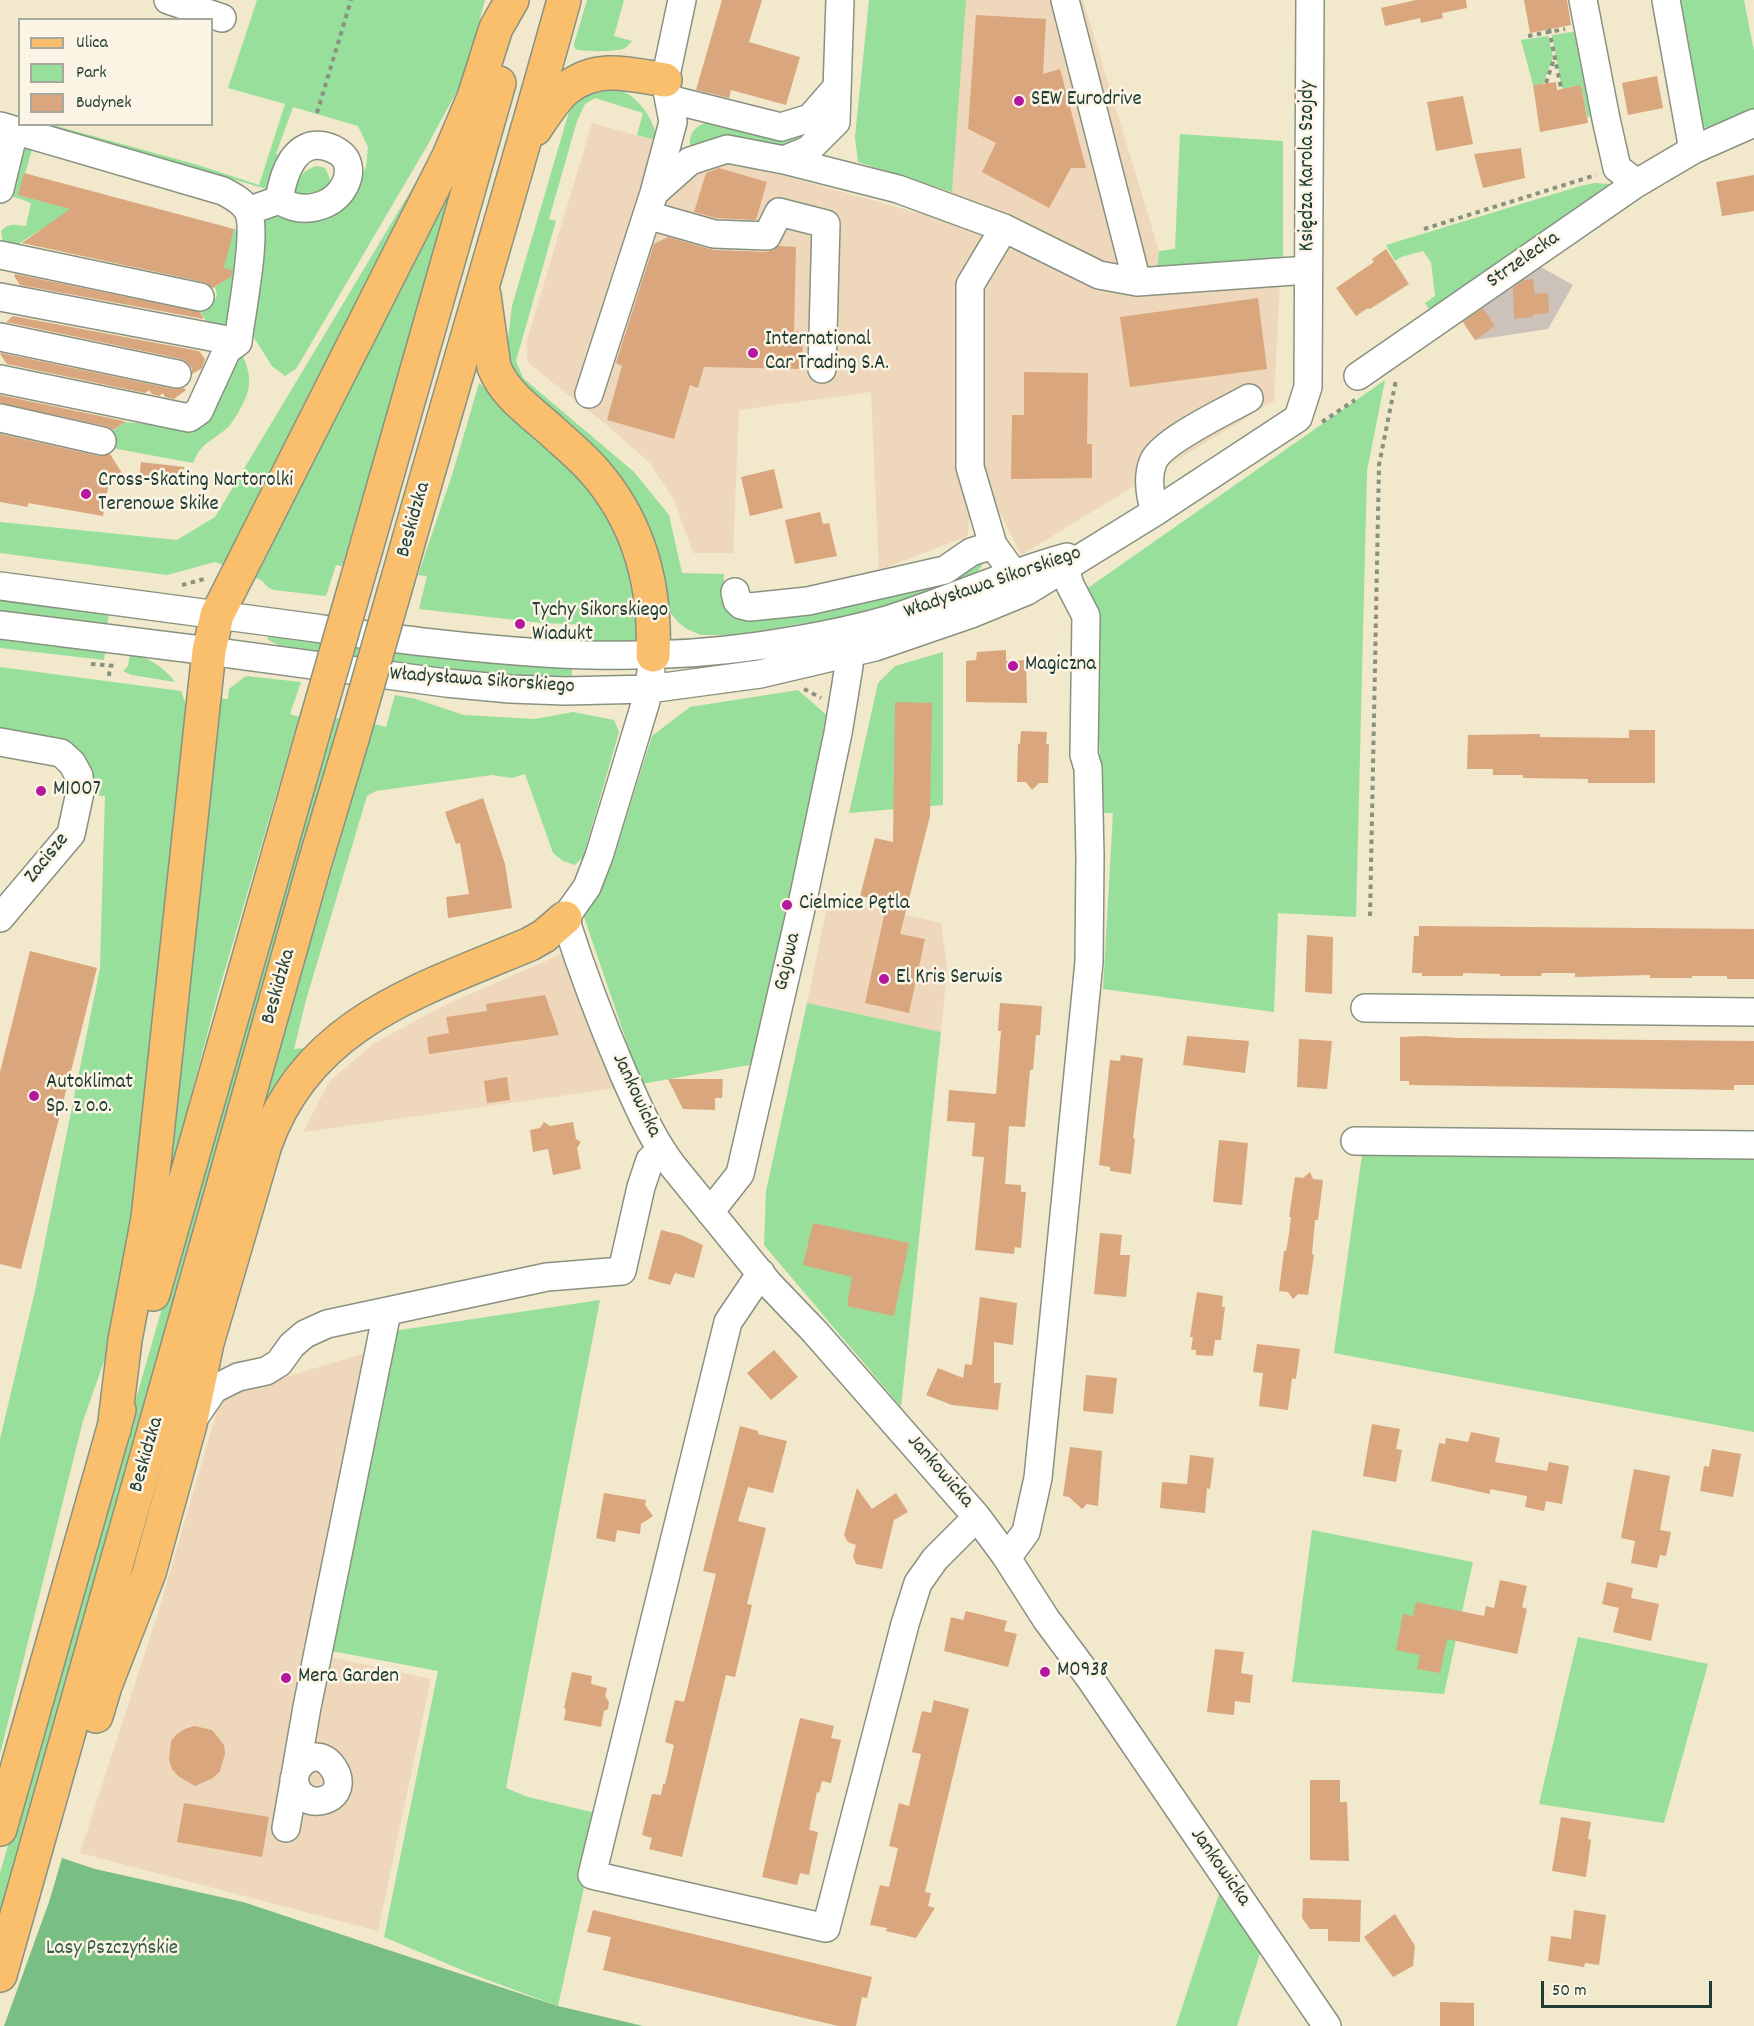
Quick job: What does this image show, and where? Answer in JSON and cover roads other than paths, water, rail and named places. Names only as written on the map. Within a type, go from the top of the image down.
[{"type":"main road","points":[[114,1430],[125,1340],[148,1218],[209,651],[218,615],[449,156],[474,97],[496,28],[512,0]]},
{"type":"main road","name":"Beskidzka","points":[[0,1829],[522,0]]},
{"type":"main road","name":"Beskidzka","points":[[0,1975],[312,873],[564,0]]},
{"type":"main road","points":[[524,142],[565,90],[585,78],[605,72],[616,72],[667,89]]},
{"type":"main road","points":[[482,282],[494,367],[498,378],[596,473],[631,527],[646,568],[650,589],[654,619],[653,656]]},
{"type":"main road","points":[[14,1928],[64,1814],[105,1686],[148,1573],[190,1424],[207,1343],[276,1115],[294,1087],[335,1043],[369,1017],[399,999],[530,944],[544,936],[565,918]]},
{"type":"street","points":[[168,0],[222,18]]},
{"type":"street","points":[[589,394],[674,122],[667,89],[682,0]]},
{"type":"street","points":[[784,160],[808,150],[836,122],[840,0]]},
{"type":"street","points":[[1065,0],[1137,282]]},
{"type":"street","name":"Księdza Karola Szojdy","points":[[1155,512],[1298,418],[1308,387],[1310,0]]},
{"type":"street","points":[[1583,0],[1606,120],[1627,176]]},
{"type":"street","points":[[1666,0],[1693,150]]},
{"type":"street","points":[[667,89],[781,127],[810,118],[837,87]]},
{"type":"street","name":"Strzelecka","points":[[1358,376],[1627,176],[1754,123]]},
{"type":"street","points":[[0,189],[7,129],[223,191],[238,199],[248,211],[252,236],[238,342],[227,350],[199,411],[189,418],[0,379]]},
{"type":"street","points":[[650,204],[690,160],[727,149],[784,160],[898,189],[1004,228],[1099,275],[1137,282],[1308,270]]},
{"type":"street","points":[[248,211],[279,200]]},
{"type":"street","points":[[650,204],[714,234],[767,236],[779,212],[826,224],[822,369]]},
{"type":"street","points":[[1004,228],[970,285],[970,467],[993,544],[1020,583]]},
{"type":"street","points":[[0,255],[200,297]]},
{"type":"street","points":[[0,297],[238,342]]},
{"type":"street","points":[[0,337],[177,374]]},
{"type":"street","points":[[1091,551],[1155,512],[1150,477],[1154,459],[1172,441],[1249,398]]},
{"type":"street","points":[[0,418],[102,441]]},
{"type":"street","points":[[735,592],[737,601],[750,607],[808,601],[945,570],[971,552],[993,544]]},
{"type":"street","name":"Władysława Sikorskiego","points":[[0,625],[430,681],[565,691],[649,688],[760,674],[847,642],[886,620],[1020,583],[1065,568],[1091,551]]},
{"type":"street","name":"Władysława Sikorskiego","points":[[1020,583],[1039,565],[1091,551]]},
{"type":"street","points":[[1007,1558],[1026,1532],[1038,1478],[1089,962],[1088,768],[1084,755],[1086,616],[1070,585],[1065,568]]},
{"type":"street","name":"Władysława Sikorskiego","points":[[0,586],[453,647],[572,656],[653,656],[760,646],[847,642]]},
{"type":"street","name":"Gajowa","points":[[710,1212],[740,1174],[820,821],[843,706],[849,666],[847,642]]},
{"type":"street","points":[[565,918],[587,887],[597,862],[649,688],[653,656]]},
{"type":"street","name":"Zacisze","points":[[0,742],[60,753],[69,759],[77,771],[80,792],[71,834],[0,918]]},
{"type":"street","name":"Jankowicka","points":[[565,918],[615,1055],[647,1127],[661,1151],[761,1273],[977,1517],[1327,2026]]},
{"type":"street","points":[[1365,1008],[1754,1012]]},
{"type":"street","points":[[1355,1141],[1754,1145]]},
{"type":"street","points":[[190,1424],[214,1389],[238,1377],[266,1371],[279,1363],[292,1345],[305,1334],[327,1324],[547,1277],[622,1271],[641,1187],[650,1160],[661,1151]]},
{"type":"street","points":[[761,1273],[728,1322],[592,1875],[826,1928],[905,1624],[918,1583],[935,1559],[977,1517]]},
{"type":"street","points":[[286,1828],[307,1707],[387,1312]]},
{"type":"place","name":"SEW Eurodrive","points":[[1019,101]]},
{"type":"place","name":"International Car Trading S.A.","points":[[753,353]]},
{"type":"place","name":"Cross-Skating Nartorolki Terenowe Skike","points":[[86,494]]},
{"type":"place","name":"Tychy Sikorskiego Wiadukt","points":[[520,624]]},
{"type":"place","name":"Magiczna","points":[[1013,666]]},
{"type":"place","name":"M1007","points":[[41,791]]},
{"type":"place","name":"Cielmice Pętla","points":[[787,905]]},
{"type":"place","name":"El Kris Serwis","points":[[884,979]]},
{"type":"place","name":"Autoklimat Sp. z o.o.","points":[[34,1096]]},
{"type":"place","name":"M0938","points":[[1045,1672]]},
{"type":"place","name":"Mera Garden","points":[[286,1678]]},
{"type":"park label","name":"Lasy Pszczyńskie","points":[[112,1950]]}]
